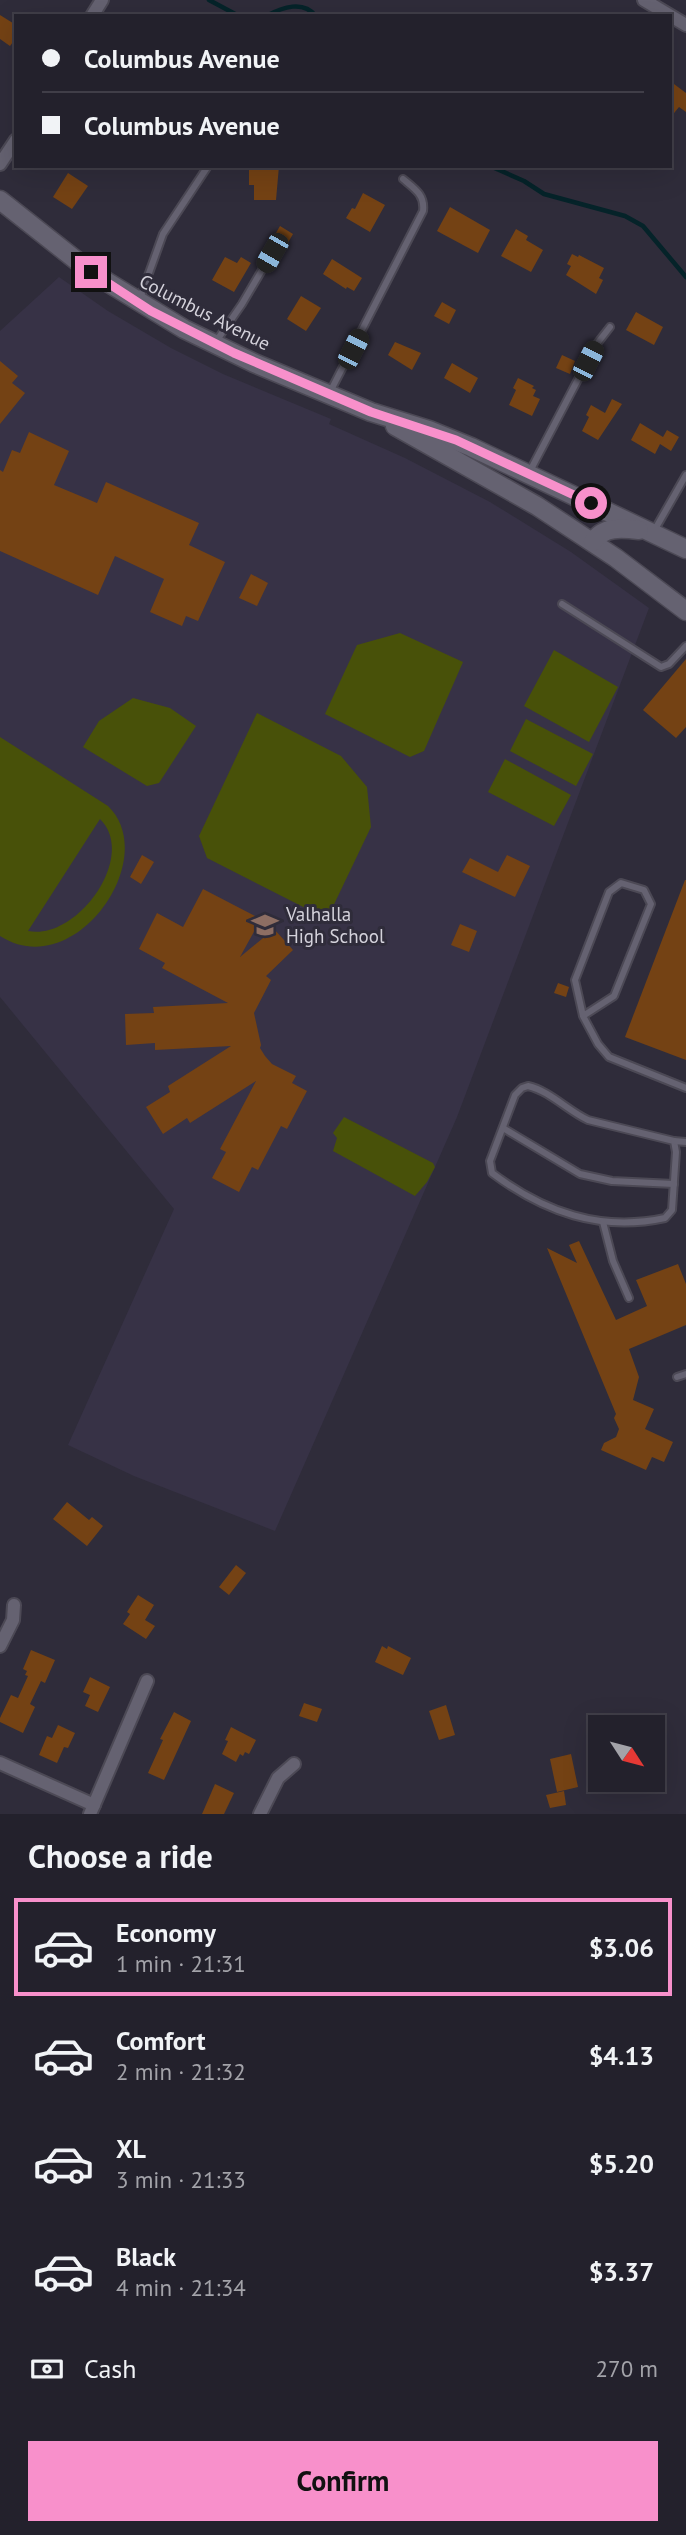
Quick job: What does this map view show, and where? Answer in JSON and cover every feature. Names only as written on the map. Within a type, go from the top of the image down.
[{"type":"street","points":[[644,0],[668,14]]},
{"type":"street","points":[[0,164],[14,143]]},
{"type":"street","name":"Columbus Avenue","points":[[0,200],[91,272],[138,303],[214,344],[371,412],[456,440],[686,549]]},
{"type":"street","name":"Columbus Avenue","points":[[371,412],[514,493],[593,542],[686,611]]},
{"type":"street","points":[[593,542],[598,534],[604,531],[629,529],[653,532]]},
{"type":"street","points":[[0,1646],[13,1620],[14,1605]]},
{"type":"street","points":[[0,1763],[92,1810],[147,1682]]},
{"type":"street","points":[[260,1814],[278,1778],[294,1764]]},
{"type":"lane","points":[[138,303],[163,234],[207,168]]},
{"type":"lane","points":[[329,394],[423,211],[424,201],[419,192],[403,179]]},
{"type":"lane","points":[[214,344],[272,253]]},
{"type":"lane","points":[[529,473],[596,345],[610,327]]},
{"type":"lane","points":[[653,532],[686,475]]},
{"type":"lane","points":[[562,604],[661,667],[669,664],[686,646]]},
{"type":"lane","points":[[583,1016],[614,996],[651,904],[644,890],[621,883],[609,892],[575,980],[583,1016],[598,1044],[609,1057],[686,1088]]},
{"type":"lane","points":[[674,1141],[676,1152],[672,1210],[665,1218],[621,1224],[587,1220],[542,1205],[492,1173],[490,1161],[516,1095],[528,1086],[536,1088],[574,1114],[588,1120],[686,1142]]},
{"type":"lane","points":[[503,1128],[580,1174],[612,1181],[674,1184]]},
{"type":"lane","points":[[603,1222],[613,1261],[629,1298]]},
{"type":"lane","points":[[677,1377],[686,1374]]},
{"type":"shaded area","name":"Valhalla High School","points":[[59,277],[108,311],[171,348],[223,374],[331,419],[329,424],[405,458],[490,502],[571,552],[649,608],[457,1117],[275,1531],[134,1476],[68,1445],[174,1209],[0,997],[0,331]]},
{"type":"green space","points":[[400,633],[463,662],[424,751],[410,757],[325,714],[357,645]]},
{"type":"green space","points":[[554,650],[618,687],[589,742],[524,706]]},
{"type":"green space","points":[[133,698],[170,708],[196,726],[159,783],[147,786],[83,747],[99,721]]},
{"type":"green space","points":[[257,713],[341,756],[367,787],[371,827],[327,919],[207,858],[199,836]]},
{"type":"green space","points":[[526,719],[593,754],[576,786],[510,751]]},
{"type":"green space","points":[[0,737],[108,806],[122,828],[124,855],[117,883],[102,909],[81,930],[56,943],[28,946],[0,936]],"holes":[[[100,819],[110,835],[112,854],[107,873],[97,893],[82,910],[65,923],[47,931],[28,931]]]},
{"type":"green space","points":[[505,759],[571,795],[554,826],[488,792]]},
{"type":"green space","points":[[344,1117],[433,1163],[435,1167],[427,1182],[415,1196],[333,1151],[337,1138],[333,1133]]},
{"type":"building","points":[[0,15],[14,24],[14,41],[10,46],[0,39]]},
{"type":"building","points":[[672,82],[686,93],[686,112],[679,107],[672,116]]},
{"type":"building","points":[[249,168],[279,168],[276,200],[254,200],[254,185],[249,185]]},
{"type":"building","points":[[68,173],[88,186],[72,209],[53,197]]},
{"type":"building","points":[[363,193],[385,205],[370,232],[346,218],[352,208],[355,209]]},
{"type":"building","points":[[450,207],[490,230],[478,253],[437,231]]},
{"type":"building","points":[[280,226],[293,234],[286,246],[273,238]]},
{"type":"building","points":[[516,229],[528,236],[526,240],[543,250],[531,272],[501,256]]},
{"type":"building","points":[[572,254],[604,268],[599,278],[603,280],[596,294],[566,275],[571,266],[567,264]]},
{"type":"building","points":[[225,257],[237,263],[241,257],[251,263],[234,292],[212,280]]},
{"type":"building","points":[[332,259],[362,278],[354,291],[323,274]]},
{"type":"building","points":[[301,296],[321,308],[306,331],[287,319]]},
{"type":"building","points":[[442,302],[456,310],[449,324],[434,316]]},
{"type":"building","points":[[636,312],[663,327],[654,345],[626,330]]},
{"type":"building","points":[[395,342],[421,353],[412,370],[388,355]]},
{"type":"building","points":[[562,355],[575,361],[570,374],[556,368]]},
{"type":"building","points":[[0,361],[18,376],[12,383],[25,393],[0,424]]},
{"type":"building","points":[[452,363],[478,378],[470,393],[444,378]]},
{"type":"building","points":[[518,378],[534,386],[532,388],[536,390],[533,396],[540,399],[532,416],[509,405]]},
{"type":"building","points":[[612,399],[622,404],[598,440],[582,431],[591,405],[605,413]]},
{"type":"building","points":[[640,423],[663,437],[667,430],[679,437],[671,451],[660,444],[655,454],[631,440]]},
{"type":"building","points":[[29,432],[69,451],[54,485],[97,503],[106,482],[199,523],[189,545],[225,562],[198,621],[186,616],[182,626],[150,612],[164,579],[115,556],[98,595],[0,551],[0,470],[3,472],[12,450],[20,453]]},
{"type":"building","points":[[251,574],[268,583],[257,606],[239,598]]},
{"type":"building","points":[[686,659],[686,727],[676,738],[643,710]]},
{"type":"building","points":[[142,855],[154,862],[141,884],[130,877]]},
{"type":"building","points":[[507,855],[530,866],[515,897],[462,872],[470,858],[498,872]]},
{"type":"building","points":[[686,880],[686,1060],[625,1037]]},
{"type":"building","points":[[203,889],[261,919],[240,957],[274,929],[293,950],[266,976],[271,980],[254,1013],[260,1048],[265,1056],[272,1064],[296,1076],[292,1083],[307,1091],[287,1129],[281,1126],[258,1170],[252,1167],[239,1192],[212,1178],[226,1152],[220,1149],[256,1081],[190,1123],[187,1118],[163,1134],[146,1107],[170,1092],[168,1086],[231,1046],[155,1050],[155,1043],[126,1045],[125,1014],[154,1013],[153,1007],[228,1003],[162,968],[165,963],[139,949],[157,913],[183,927]]},
{"type":"building","points":[[460,924],[477,931],[469,952],[451,945]]},
{"type":"building","points":[[558,983],[569,987],[566,997],[554,993]]},
{"type":"building","points":[[579,1241],[616,1320],[647,1306],[636,1280],[678,1264],[686,1284],[686,1325],[629,1349],[639,1377],[633,1400],[654,1409],[645,1429],[673,1442],[664,1462],[652,1457],[646,1470],[601,1450],[604,1443],[616,1437],[619,1429],[614,1418],[616,1414],[547,1248],[577,1263],[569,1245]]},
{"type":"building","points":[[67,1502],[89,1520],[92,1517],[103,1526],[87,1546],[53,1519]]},
{"type":"building","points":[[236,1565],[246,1573],[229,1595],[219,1587]]},
{"type":"building","points":[[138,1595],[154,1605],[145,1620],[155,1626],[146,1639],[123,1624]]},
{"type":"building","points":[[382,1646],[387,1649],[388,1646],[411,1658],[403,1675],[375,1662]]},
{"type":"building","points":[[31,1650],[55,1660],[45,1683],[41,1681],[30,1704],[35,1707],[23,1733],[0,1722],[0,1718],[11,1695],[18,1698],[28,1676],[23,1669]]},
{"type":"building","points":[[90,1677],[110,1687],[98,1712],[85,1706],[90,1695],[83,1692]]},
{"type":"building","points":[[304,1703],[322,1709],[317,1722],[299,1716]]},
{"type":"building","points":[[446,1705],[455,1735],[439,1740],[429,1711]]},
{"type":"building","points":[[174,1712],[191,1721],[164,1780],[148,1773],[163,1740],[160,1739]]},
{"type":"building","points":[[58,1725],[75,1733],[68,1748],[64,1747],[57,1763],[39,1755],[47,1736],[52,1738]]},
{"type":"building","points":[[231,1727],[256,1740],[249,1754],[240,1754],[236,1762],[222,1754]]},
{"type":"building","points":[[571,1754],[578,1787],[557,1792],[550,1759]]},
{"type":"building","points":[[215,1784],[234,1793],[224,1814],[202,1814]]},
{"type":"building","points":[[564,1791],[566,1805],[550,1808],[546,1795]]},
{"type":"waterway","points":[[209,0],[235,14]]},
{"type":"waterway","points":[[270,14],[292,7],[305,8],[314,14]]},
{"type":"waterway","points":[[495,168],[524,181],[544,194],[625,216],[643,226],[686,277]]},
{"type":"place","name":"Valhalla High School","points":[[265,925]]},
{"type":"route","points":[[91,272],[151,311],[254,363],[371,412],[456,440],[591,503]]}]
